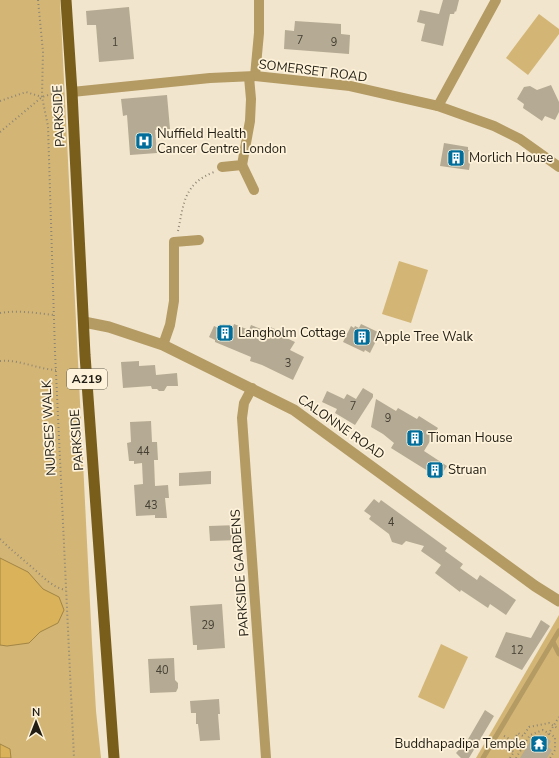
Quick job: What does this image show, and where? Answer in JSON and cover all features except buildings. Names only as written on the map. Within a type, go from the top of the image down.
[{"type":"main road","name":"PARKSIDE","points":[[66,0],[84,322],[114,758]]},
{"type":"street","points":[[254,190],[242,164],[250,121],[252,77],[259,34],[260,0]]},
{"type":"street","points":[[438,106],[496,0]]},
{"type":"street","name":"SOMERSET ROAD","points":[[72,90],[210,78],[252,77],[350,86],[438,106],[494,126],[512,135],[559,167]]},
{"type":"street","points":[[222,167],[242,164]]},
{"type":"street","points":[[163,345],[170,325],[174,301],[174,242],[199,240]]},
{"type":"street","name":"CALONNE ROAD","points":[[84,322],[110,327],[163,345],[294,410],[535,586],[559,601]]},
{"type":"street","name":"PARKSIDE GARDENS","points":[[252,388],[244,403],[242,418],[266,758]]},
{"type":"lane","points":[[483,758],[559,631]]},
{"type":"lane","points":[[553,642],[559,654]]},
{"type":"path","name":"NURSES' WALK","points":[[38,0],[43,52],[42,97],[48,126],[56,370],[74,758]]},
{"type":"path","points":[[0,132],[42,97],[72,90]]},
{"type":"path","points":[[0,101],[26,92],[42,97]]},
{"type":"path","points":[[174,242],[174,235],[178,232],[183,206],[188,193],[195,182],[222,167]]},
{"type":"path","points":[[0,312],[32,312],[54,315]]},
{"type":"path","points":[[0,361],[8,360],[56,370]]},
{"type":"path","points":[[0,539],[45,580],[59,589],[66,590]]},
{"type":"path","points":[[546,738],[559,717]]},
{"type":"path","points":[[510,758],[514,752],[509,749],[518,733],[523,736],[529,727],[548,723],[559,729]]},
{"type":"path","points":[[516,758],[530,735],[543,730],[555,737],[555,750],[550,758]]},
{"type":"path","points":[[514,741],[523,746]]},
{"type":"shaded area","points":[[0,0],[60,0],[92,643],[96,711],[101,758],[0,758]]},
{"type":"shaded area","points":[[539,14],[559,29],[559,34],[528,75],[506,58]]},
{"type":"shaded area","points":[[399,261],[428,270],[411,323],[382,314]]},
{"type":"shaded area","points":[[0,558],[28,572],[43,589],[59,597],[64,610],[58,623],[40,632],[29,643],[7,646],[0,645]]},
{"type":"shaded area","points":[[559,615],[559,758],[476,758]]},
{"type":"shaded area","points":[[441,644],[468,657],[444,709],[418,697]]},
{"type":"shaded area","points":[[0,744],[10,749],[11,758],[0,758]]},
{"type":"place","name":"Nuffield Health Cancer Centre London","points":[[144,141]]},
{"type":"place","name":"Morlich House","points":[[456,158]]},
{"type":"place","name":"Langholm Cottage","points":[[225,333]]},
{"type":"place","name":"Apple Tree Walk","points":[[362,337]]},
{"type":"place","name":"Tioman House","points":[[415,438]]},
{"type":"place","name":"Struan","points":[[435,470]]},
{"type":"place","name":"Buddhapadipa Temple","points":[[539,744]]}]
